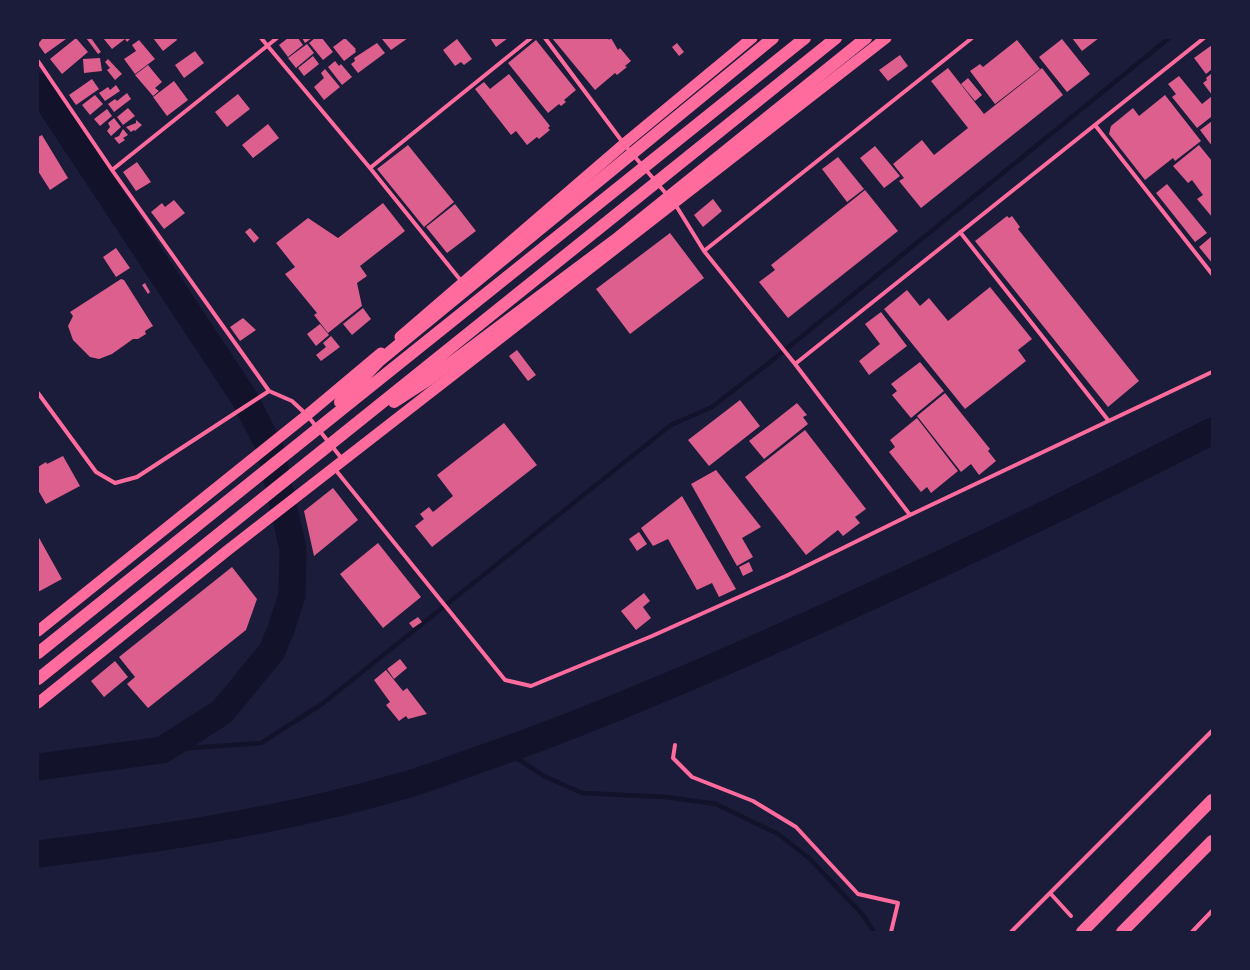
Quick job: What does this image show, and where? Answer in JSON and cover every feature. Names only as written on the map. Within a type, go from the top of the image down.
[{"type":"highway","points":[[38,631],[307,415],[624,144],[752,38]]},
{"type":"highway","points":[[308,436],[379,361],[774,38]]},
{"type":"highway","points":[[38,653],[805,38]]},
{"type":"highway","points":[[38,679],[836,38]]},
{"type":"highway","points":[[338,438],[428,380],[600,252],[866,38]]},
{"type":"highway","points":[[38,703],[338,464],[675,204],[886,38]]},
{"type":"highway","points":[[1082,932],[1212,800]]},
{"type":"highway","points":[[1122,932],[1212,841]]},
{"type":"street","points":[[261,38],[370,168],[463,283]]},
{"type":"street","points":[[112,170],[276,38]]},
{"type":"street","points":[[370,168],[531,38]]},
{"type":"street","points":[[544,38],[624,144],[675,204],[704,251],[795,364],[910,515]]},
{"type":"street","points":[[704,251],[972,38]]},
{"type":"street","points":[[795,364],[1204,38]]},
{"type":"street","points":[[38,61],[112,170],[269,391],[292,401],[307,415],[338,464],[505,680],[531,686],[652,636],[788,575],[1108,420],[1212,372]]},
{"type":"street","points":[[1095,125],[1212,274]]},
{"type":"street","points":[[960,232],[1108,420]]},
{"type":"street","points":[[38,393],[96,472],[115,483],[137,477],[269,391]]},
{"type":"street","points":[[1011,932],[1212,731]]},
{"type":"street","points":[[676,745],[673,758],[692,777],[753,801],[796,827],[858,894],[898,903],[891,932]]},
{"type":"street","points":[[1050,894],[1071,916]]},
{"type":"street","points":[[1192,932],[1212,912]]},
{"type":"building","points":[[43,38],[66,39],[45,54],[38,44]]},
{"type":"building","points":[[76,38],[88,52],[62,74],[50,59]]},
{"type":"building","points":[[86,38],[91,38],[101,52],[98,54]]},
{"type":"building","points":[[103,38],[131,38],[127,42],[125,39],[112,49]]},
{"type":"building","points":[[153,38],[176,38],[177,40],[163,51]]},
{"type":"building","points":[[288,38],[298,38],[303,45],[288,57],[279,45]]},
{"type":"building","points":[[302,38],[312,38],[305,43]]},
{"type":"building","points":[[315,38],[322,38],[333,52],[323,60],[309,43]]},
{"type":"building","points":[[345,38],[356,49],[356,52],[344,61],[333,47]]},
{"type":"building","points":[[383,38],[408,38],[391,50],[382,39]]},
{"type":"building","points":[[490,38],[508,38],[496,47]]},
{"type":"building","points":[[552,38],[608,38],[609,40],[611,38],[618,50],[620,48],[631,61],[625,66],[627,67],[617,75],[615,73],[595,90]]},
{"type":"building","points":[[1072,38],[1099,38],[1082,51]]},
{"type":"building","points":[[457,39],[472,59],[464,65],[461,62],[455,66],[443,50]]},
{"type":"building","points":[[1062,39],[1090,74],[1067,92],[1039,57]]},
{"type":"building","points":[[139,40],[155,59],[135,74],[124,59],[136,51],[132,45]]},
{"type":"building","points":[[536,40],[576,90],[564,100],[566,102],[561,106],[559,104],[548,113],[508,63]]},
{"type":"building","points":[[1017,40],[1040,69],[995,104],[970,71],[980,64],[983,67]]},
{"type":"building","points":[[377,43],[385,53],[358,73],[351,64],[355,61],[354,58]]},
{"type":"building","points":[[677,43],[684,52],[679,56],[672,47]]},
{"type":"building","points":[[307,44],[314,53],[296,68],[288,58]]},
{"type":"building","points":[[1212,45],[1212,69],[1206,74],[1194,58]]},
{"type":"building","points":[[195,51],[204,63],[184,78],[175,65]]},
{"type":"building","points":[[900,55],[908,66],[888,81],[879,70]]},
{"type":"building","points":[[313,56],[319,64],[304,76],[298,68]]},
{"type":"building","points":[[100,58],[102,71],[84,73],[83,59]]},
{"type":"building","points":[[108,59],[122,74],[115,80],[107,70],[110,68],[105,62]]},
{"type":"building","points":[[335,61],[339,66],[341,64],[352,77],[342,85],[328,67]]},
{"type":"building","points":[[148,65],[162,82],[155,88],[159,91],[153,96],[135,75]]},
{"type":"building","points":[[948,68],[984,114],[1042,68],[1063,95],[921,208],[899,181],[904,178],[893,164],[922,140],[934,155],[968,128],[931,81]]},
{"type":"building","points":[[325,69],[340,87],[324,100],[314,87],[324,78],[321,73]]},
{"type":"building","points":[[1212,73],[1212,95],[1203,83]]},
{"type":"building","points":[[509,74],[550,126],[548,128],[550,130],[539,139],[537,137],[527,145],[516,131],[511,135],[475,89],[484,82],[490,89]]},
{"type":"building","points":[[1179,76],[1202,104],[1212,96],[1212,119],[1211,117],[1197,128],[1172,97],[1176,94],[1168,84]]},
{"type":"building","points":[[968,78],[982,95],[975,101],[961,84]]},
{"type":"building","points":[[92,79],[99,89],[76,105],[69,95]]},
{"type":"building","points":[[174,81],[188,100],[167,116],[153,97]]},
{"type":"building","points":[[116,85],[120,91],[105,101],[99,93],[108,87],[110,90]]},
{"type":"building","points":[[127,93],[131,99],[114,112],[108,104],[115,99],[117,101]]},
{"type":"building","points":[[238,94],[250,109],[227,127],[215,112]]},
{"type":"building","points":[[95,95],[103,104],[90,115],[82,105]]},
{"type":"building","points":[[1165,95],[1201,141],[1175,161],[1173,158],[1145,180],[1109,134],[1111,126],[1133,108],[1139,116]]},
{"type":"building","points":[[128,108],[135,116],[123,125],[117,117]]},
{"type":"building","points":[[107,109],[112,116],[100,126],[94,119]]},
{"type":"building","points":[[114,118],[121,127],[111,136],[107,131],[110,127],[108,123]]},
{"type":"building","points":[[136,120],[142,125],[135,131],[134,130],[131,132],[126,127],[136,123]]},
{"type":"building","points":[[1212,121],[1212,146],[1200,130]]},
{"type":"building","points":[[268,124],[279,138],[253,158],[242,145]]},
{"type":"building","points":[[123,129],[128,135],[123,138],[125,140],[119,144],[114,138],[119,136]]},
{"type":"building","points":[[42,135],[68,178],[50,190],[38,171],[38,137]]},
{"type":"building","points":[[408,145],[454,202],[424,227],[377,169]]},
{"type":"building","points":[[1199,145],[1212,161],[1212,217],[1197,199],[1203,195],[1192,180],[1188,183],[1173,166]]},
{"type":"building","points":[[875,146],[900,176],[884,188],[860,158]]},
{"type":"building","points":[[838,157],[864,189],[847,202],[822,169]]},
{"type":"building","points":[[137,162],[151,182],[136,191],[123,172]]},
{"type":"building","points":[[1167,184],[1207,233],[1195,242],[1156,193]]},
{"type":"building","points":[[865,190],[898,231],[788,318],[759,282],[775,270],[771,265]]},
{"type":"building","points":[[713,199],[722,211],[703,227],[694,215]]},
{"type":"building","points":[[174,200],[185,213],[164,229],[151,212],[162,203],[165,207]]},
{"type":"building","points":[[383,203],[405,231],[360,266],[367,276],[357,283],[362,306],[328,333],[314,315],[317,313],[285,274],[295,267],[276,243],[308,218],[338,238]]},
{"type":"building","points":[[455,204],[476,231],[447,253],[426,227]]},
{"type":"building","points":[[1007,216],[1009,218],[1012,216],[1020,227],[1018,229],[1139,381],[1108,407],[975,241]]},
{"type":"building","points":[[250,228],[259,238],[254,243],[245,232]]},
{"type":"building","points":[[670,233],[704,278],[630,334],[596,289]]},
{"type":"building","points":[[1212,236],[1212,263],[1199,247]]},
{"type":"building","points":[[116,248],[130,268],[116,277],[103,257]]},
{"type":"building","points":[[121,279],[124,280],[153,326],[145,331],[146,334],[138,339],[133,339],[112,354],[99,359],[90,357],[73,340],[68,326],[73,316],[70,312]]},
{"type":"building","points":[[145,283],[150,292],[148,294],[142,285]]},
{"type":"building","points":[[990,287],[1032,339],[1018,350],[1026,361],[965,409],[884,309],[907,290],[920,306],[929,298],[948,321]]},
{"type":"building","points":[[363,308],[371,319],[352,335],[343,324]]},
{"type":"building","points":[[881,312],[907,346],[869,375],[859,361],[880,344],[865,324]]},
{"type":"building","points":[[243,318],[256,330],[240,341],[230,327]]},
{"type":"building","points":[[320,324],[329,335],[316,346],[307,334]]},
{"type":"building","points":[[331,336],[340,347],[321,361],[316,355],[326,347],[323,343]]},
{"type":"building","points":[[517,350],[536,375],[528,381],[509,356]]},
{"type":"building","points":[[920,362],[944,391],[911,418],[892,395],[897,391],[891,384]]},
{"type":"building","points":[[945,393],[990,449],[988,451],[996,461],[979,475],[971,464],[961,472],[917,416]]},
{"type":"building","points":[[740,400],[760,426],[709,466],[688,440]]},
{"type":"building","points":[[797,403],[807,415],[803,417],[808,424],[764,459],[749,441]]},
{"type":"building","points":[[917,418],[958,471],[931,493],[927,487],[921,492],[889,452],[895,447],[890,440]]},
{"type":"building","points":[[504,423],[537,465],[432,547],[415,526],[424,519],[420,514],[429,507],[433,512],[453,496],[437,475]]},
{"type":"building","points":[[805,430],[866,509],[855,517],[860,523],[843,536],[838,530],[806,555],[745,477]]},
{"type":"building","points":[[63,456],[80,486],[46,504],[38,490],[38,467],[46,462],[47,464]]},
{"type":"building","points":[[716,470],[761,527],[742,538],[753,557],[737,566],[691,484]]},
{"type":"building","points":[[333,488],[358,520],[314,556],[304,511]]},
{"type":"building","points":[[682,496],[736,589],[719,597],[712,583],[697,590],[668,539],[653,546],[641,528]]},
{"type":"building","points":[[639,532],[647,544],[637,551],[629,539]]},
{"type":"building","points":[[38,536],[62,579],[38,592]]},
{"type":"building","points":[[378,543],[421,597],[383,628],[340,574]]},
{"type":"building","points":[[749,562],[753,571],[743,576],[739,567]]},
{"type":"building","points":[[232,567],[257,599],[246,630],[148,708],[127,684],[135,677],[119,657]]},
{"type":"building","points":[[644,593],[650,601],[643,607],[651,618],[636,630],[621,611]]},
{"type":"building","points":[[418,617],[422,622],[413,628],[409,623]]},
{"type":"building","points":[[400,659],[407,668],[394,679],[387,669]]},
{"type":"building","points":[[115,661],[128,677],[104,697],[91,681]]},
{"type":"building","points":[[386,670],[403,691],[407,688],[427,714],[408,719],[406,716],[399,721],[386,705],[390,702],[374,680]]},
{"type":"waterway","points":[[162,750],[261,743],[322,704],[671,425],[712,407],[769,363],[1169,38]]},
{"type":"waterway","points":[[38,86],[245,399],[270,448],[293,549],[292,595],[272,651],[222,712],[162,750],[38,767]]},
{"type":"waterway","points":[[38,854],[219,828],[309,810],[407,785],[504,751],[574,725],[642,697],[804,627],[1039,518],[1212,431]]},
{"type":"waterway","points":[[506,751],[544,776],[582,793],[666,797],[716,804],[778,834],[809,858],[863,915],[874,932]]}]
